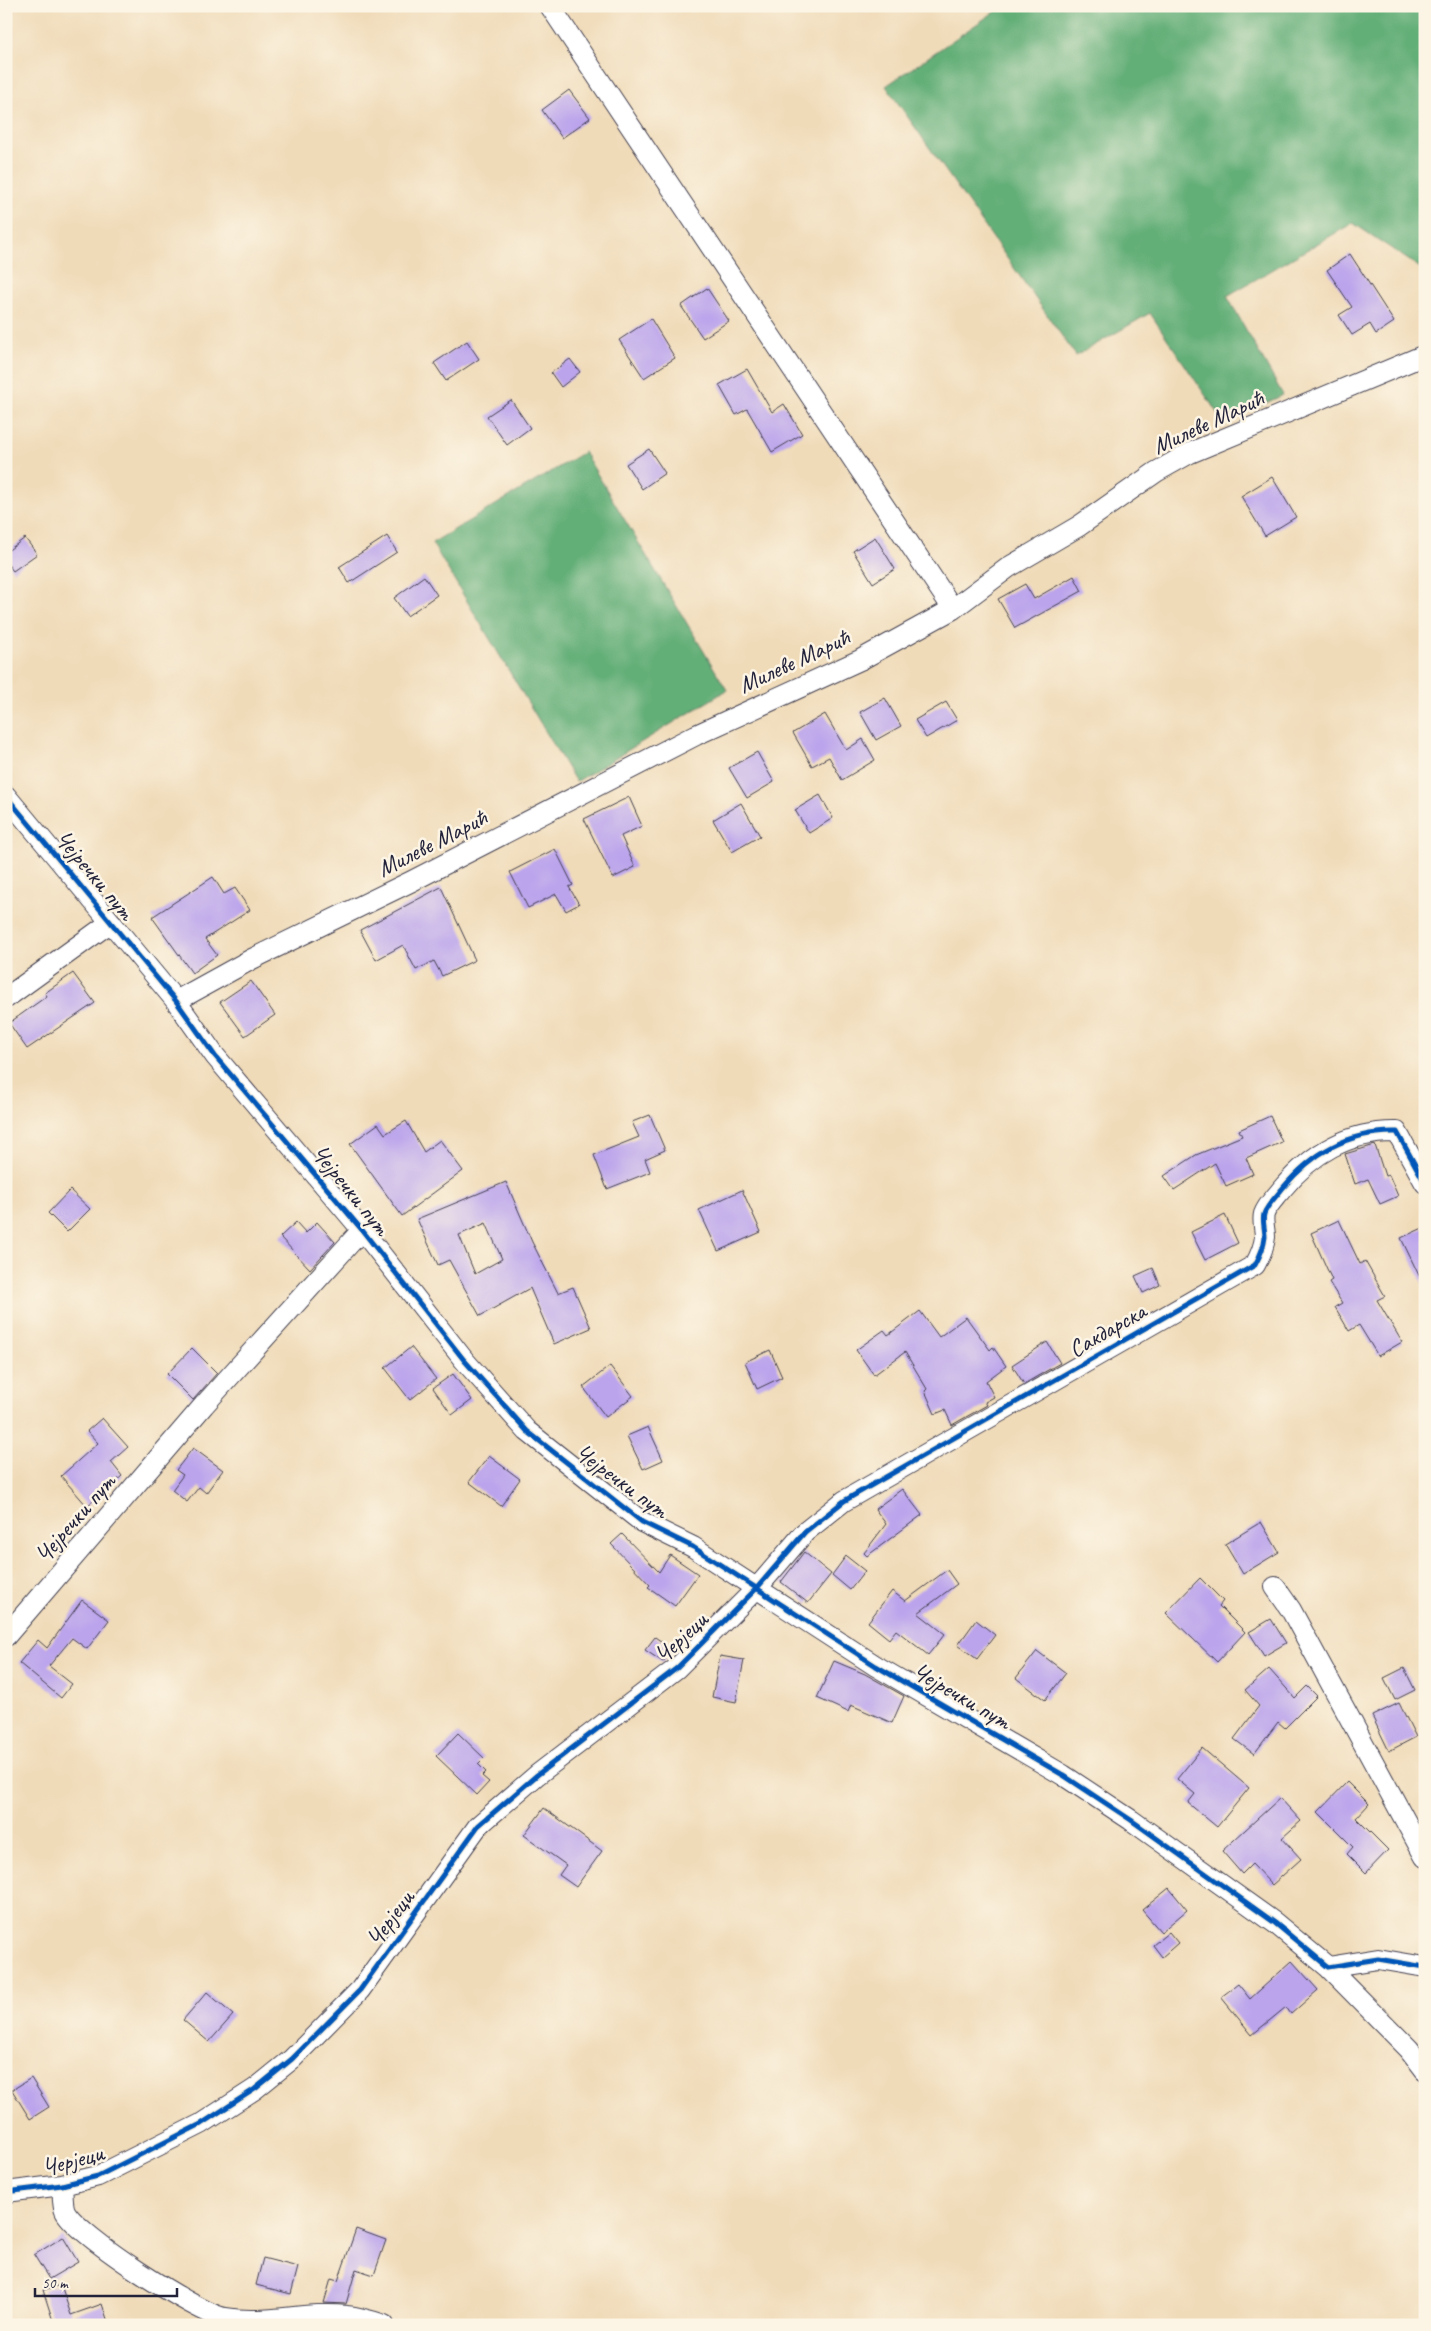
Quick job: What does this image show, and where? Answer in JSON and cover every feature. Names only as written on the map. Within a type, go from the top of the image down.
[{"type":"street","points":[[550,6],[953,609]]},
{"type":"street","name":"Милеве Мaрић","points":[[176,1002],[252,959],[420,877],[696,735],[860,660],[953,609],[1009,567],[1079,526],[1172,462],[1425,355]]},
{"type":"street","name":"Чејречки пут","points":[[6,796],[176,1002],[215,1056],[362,1230],[464,1360],[527,1431],[642,1522],[693,1547],[876,1666],[1063,1776],[1132,1820],[1275,1922],[1328,1967]]},
{"type":"street","points":[[6,998],[111,922]]},
{"type":"street","name":"Сакдарска","points":[[756,1588],[804,1532],[844,1501],[1255,1266],[1265,1237],[1264,1215],[1269,1205],[1300,1168],[1322,1152],[1345,1141],[1367,1134],[1397,1132],[1425,1183]]},
{"type":"street","name":"Чејречки пут","points":[[6,1636],[204,1405],[362,1230]]},
{"type":"street","points":[[1275,1587],[1291,1610],[1425,1857]]},
{"type":"street","name":"Черјеци","points":[[6,2192],[62,2185],[98,2176],[201,2124],[255,2089],[292,2059],[360,1990],[478,1826],[537,1774],[677,1668],[756,1588]]},
{"type":"street","points":[[1328,1967],[1378,1959],[1425,1967]]},
{"type":"street","points":[[1328,1967],[1409,2049],[1425,2070]]},
{"type":"street","name":"Черјеци","points":[[62,2185],[64,2210],[75,2225],[97,2244],[196,2306],[223,2318],[247,2323],[345,2315],[384,2325]]},
{"type":"green space","points":[[1003,6],[1425,6],[1425,271],[1353,223],[1227,296],[1283,395],[1224,423],[1150,313],[1076,356],[886,86]]},
{"type":"green space","points":[[584,452],[727,690],[576,782],[432,543]]},
{"type":"building","points":[[569,90],[590,118],[562,138],[542,110]]},
{"type":"building","points":[[1350,254],[1394,322],[1376,334],[1370,324],[1352,335],[1339,315],[1352,307],[1327,270]]},
{"type":"building","points":[[707,288],[729,321],[703,338],[681,306]]},
{"type":"building","points":[[651,319],[675,358],[644,378],[619,340]]},
{"type":"building","points":[[467,341],[479,359],[446,381],[434,363]]},
{"type":"building","points":[[570,359],[580,372],[561,387],[551,373]]},
{"type":"building","points":[[747,369],[772,412],[784,404],[802,434],[772,452],[747,409],[736,415],[719,385]]},
{"type":"building","points":[[511,400],[530,428],[507,445],[487,416]]},
{"type":"building","points":[[649,449],[665,473],[642,489],[626,464]]},
{"type":"building","points":[[1272,477],[1296,517],[1265,536],[1241,496]]},
{"type":"building","points":[[387,536],[397,552],[349,583],[339,567]]},
{"type":"building","points":[[875,537],[895,569],[873,583],[853,551]]},
{"type":"building","points":[[25,538],[37,554],[13,571],[6,562],[6,552]]},
{"type":"building","points":[[424,576],[437,595],[407,616],[394,598]]},
{"type":"building","points":[[1074,576],[1082,591],[1015,628],[998,599],[1025,584],[1034,599]]},
{"type":"building","points":[[885,698],[901,726],[876,740],[860,712]]},
{"type":"building","points":[[946,702],[957,720],[926,738],[915,720]]},
{"type":"building","points":[[825,714],[846,750],[863,739],[875,760],[842,780],[829,757],[812,766],[793,733]]},
{"type":"building","points":[[757,752],[774,782],[747,798],[729,768]]},
{"type":"building","points":[[820,795],[833,818],[809,833],[795,810]]},
{"type":"building","points":[[629,797],[642,826],[621,836],[635,867],[613,878],[584,819]]},
{"type":"building","points":[[741,803],[760,836],[732,852],[713,820]]},
{"type":"building","points":[[555,849],[573,885],[569,887],[579,904],[566,911],[556,894],[528,908],[510,872]]},
{"type":"building","points":[[213,877],[224,894],[235,888],[250,910],[205,939],[217,955],[192,973],[152,917]]},
{"type":"building","points":[[441,887],[475,960],[442,976],[434,961],[416,970],[403,945],[376,960],[360,930]]},
{"type":"building","points":[[73,973],[95,1003],[27,1049],[9,1023],[47,996],[45,993]]},
{"type":"building","points":[[251,981],[275,1015],[245,1036],[220,1002]]},
{"type":"building","points":[[650,1115],[665,1150],[645,1159],[650,1172],[607,1189],[594,1155],[639,1137],[632,1122]]},
{"type":"building","points":[[1270,1116],[1282,1142],[1246,1158],[1253,1174],[1226,1186],[1215,1163],[1174,1190],[1164,1176],[1196,1155],[1242,1136],[1239,1130]]},
{"type":"building","points":[[406,1121],[424,1152],[440,1140],[463,1171],[402,1216],[350,1144],[378,1124],[385,1134]]},
{"type":"building","points":[[1375,1145],[1385,1176],[1389,1175],[1398,1196],[1380,1204],[1368,1179],[1355,1184],[1345,1154]]},
{"type":"building","points":[[506,1182],[532,1242],[558,1293],[573,1287],[591,1328],[554,1344],[530,1288],[480,1316],[449,1260],[438,1265],[417,1219]],"holes":[[[486,1223],[502,1259],[475,1274],[459,1235]]]},
{"type":"building","points":[[70,1190],[90,1209],[67,1232],[48,1213]]},
{"type":"building","points":[[742,1190],[761,1232],[718,1251],[699,1210]]},
{"type":"building","points":[[1225,1215],[1238,1243],[1205,1260],[1191,1232]]},
{"type":"building","points":[[1339,1220],[1360,1264],[1365,1261],[1385,1296],[1377,1300],[1402,1342],[1378,1356],[1359,1325],[1349,1331],[1335,1307],[1342,1303],[1329,1282],[1332,1280],[1311,1233]]},
{"type":"building","points":[[296,1222],[306,1233],[317,1222],[335,1242],[310,1269],[280,1237]]},
{"type":"building","points":[[1425,1227],[1425,1288],[1401,1238]]},
{"type":"building","points":[[1153,1268],[1160,1285],[1143,1293],[1135,1276]]},
{"type":"building","points":[[920,1311],[939,1337],[966,1317],[990,1350],[993,1347],[1006,1366],[986,1381],[994,1397],[985,1402],[987,1405],[952,1425],[945,1410],[935,1414],[925,1391],[927,1389],[905,1352],[874,1375],[856,1350],[884,1330],[888,1335]]},
{"type":"building","points":[[1047,1342],[1060,1363],[1024,1384],[1012,1365]]},
{"type":"building","points":[[411,1347],[436,1379],[410,1400],[385,1368]]},
{"type":"building","points":[[192,1348],[217,1373],[193,1400],[167,1374]]},
{"type":"building","points":[[770,1350],[782,1377],[757,1389],[745,1362]]},
{"type":"building","points":[[610,1366],[633,1396],[606,1417],[583,1387]]},
{"type":"building","points":[[453,1374],[472,1400],[452,1415],[433,1388]]},
{"type":"building","points":[[102,1418],[128,1447],[111,1462],[122,1476],[87,1506],[61,1476],[98,1443],[87,1431]]},
{"type":"building","points":[[648,1427],[663,1460],[643,1469],[627,1436]]},
{"type":"building","points":[[193,1448],[223,1470],[206,1493],[199,1487],[187,1502],[172,1490],[183,1475],[176,1470]]},
{"type":"building","points":[[489,1456],[520,1479],[501,1506],[469,1482]]},
{"type":"building","points":[[902,1489],[922,1515],[867,1556],[864,1553],[886,1524],[875,1509]]},
{"type":"building","points":[[1261,1522],[1279,1552],[1243,1574],[1225,1544]]},
{"type":"building","points":[[622,1534],[659,1572],[670,1555],[698,1574],[675,1606],[648,1587],[650,1585],[611,1544]]},
{"type":"building","points":[[804,1552],[831,1574],[808,1603],[781,1582]]},
{"type":"building","points":[[846,1556],[865,1571],[850,1590],[832,1575]]},
{"type":"building","points":[[947,1570],[957,1584],[918,1613],[945,1634],[928,1655],[896,1630],[889,1639],[868,1622],[892,1591],[905,1601]]},
{"type":"building","points":[[1200,1578],[1223,1601],[1219,1606],[1245,1632],[1217,1662],[1166,1613]]},
{"type":"building","points":[[82,1600],[109,1620],[87,1649],[72,1638],[49,1666],[72,1684],[61,1698],[19,1663],[38,1640],[47,1648]]},
{"type":"building","points":[[1271,1619],[1286,1643],[1264,1656],[1249,1632]]},
{"type":"building","points":[[976,1620],[995,1635],[977,1659],[958,1645]]},
{"type":"building","points":[[655,1637],[672,1649],[663,1662],[645,1650]]},
{"type":"building","points":[[1037,1651],[1066,1673],[1045,1700],[1016,1678]]},
{"type":"building","points":[[720,1656],[744,1660],[736,1702],[712,1697]]},
{"type":"building","points":[[834,1661],[865,1674],[904,1696],[892,1723],[851,1705],[848,1712],[817,1698]]},
{"type":"building","points":[[1404,1668],[1415,1690],[1395,1700],[1384,1678]]},
{"type":"building","points":[[1269,1669],[1295,1698],[1307,1686],[1317,1696],[1285,1728],[1278,1722],[1254,1754],[1234,1739],[1259,1706],[1245,1690]]},
{"type":"building","points":[[1399,1703],[1416,1737],[1389,1751],[1372,1716]]},
{"type":"building","points":[[458,1733],[484,1758],[478,1764],[486,1772],[482,1776],[489,1782],[477,1795],[436,1756]]},
{"type":"building","points":[[1202,1748],[1249,1788],[1217,1827],[1188,1803],[1195,1794],[1177,1779]]},
{"type":"building","points":[[1347,1782],[1369,1804],[1356,1818],[1388,1850],[1366,1873],[1347,1854],[1353,1847],[1318,1812]]},
{"type":"building","points":[[1280,1798],[1301,1821],[1282,1838],[1301,1859],[1272,1885],[1252,1864],[1242,1874],[1222,1851]]},
{"type":"building","points":[[544,1808],[602,1851],[576,1887],[559,1875],[566,1865],[524,1835]]},
{"type":"building","points":[[1169,1888],[1187,1910],[1161,1932],[1142,1910]]},
{"type":"building","points":[[1169,1932],[1178,1943],[1162,1957],[1153,1945]]},
{"type":"building","points":[[1292,1961],[1318,1990],[1291,2014],[1286,2007],[1252,2035],[1221,1997],[1238,1984],[1250,1999]]},
{"type":"building","points":[[207,1992],[233,2015],[209,2042],[183,2020]]},
{"type":"building","points":[[31,2078],[49,2107],[30,2119],[12,2090]]},
{"type":"building","points":[[356,2229],[386,2240],[374,2275],[356,2269],[346,2304],[324,2303],[331,2279],[338,2281]]},
{"type":"building","points":[[63,2237],[78,2262],[49,2279],[34,2255]]},
{"type":"building","points":[[263,2258],[298,2267],[291,2294],[256,2285]]},
{"type":"building","points":[[61,2285],[71,2315],[102,2304],[109,2325],[50,2325],[49,2322],[53,2321],[43,2290]]},
{"type":"cycle path","points":[[6,796],[176,1001],[215,1056],[362,1230],[464,1360],[527,1431],[642,1522],[693,1547],[876,1666],[1063,1775],[1131,1820],[1275,1923],[1328,1967],[1378,1959],[1425,1967]]},
{"type":"cycle path","points":[[6,2192],[62,2185],[98,2176],[201,2124],[255,2089],[292,2059],[360,1990],[478,1826],[537,1775],[677,1668],[757,1588],[805,1532],[844,1501],[1255,1265],[1264,1244],[1263,1217],[1267,1207],[1294,1176],[1319,1155],[1347,1140],[1363,1135],[1397,1132],[1425,1183]]}]
